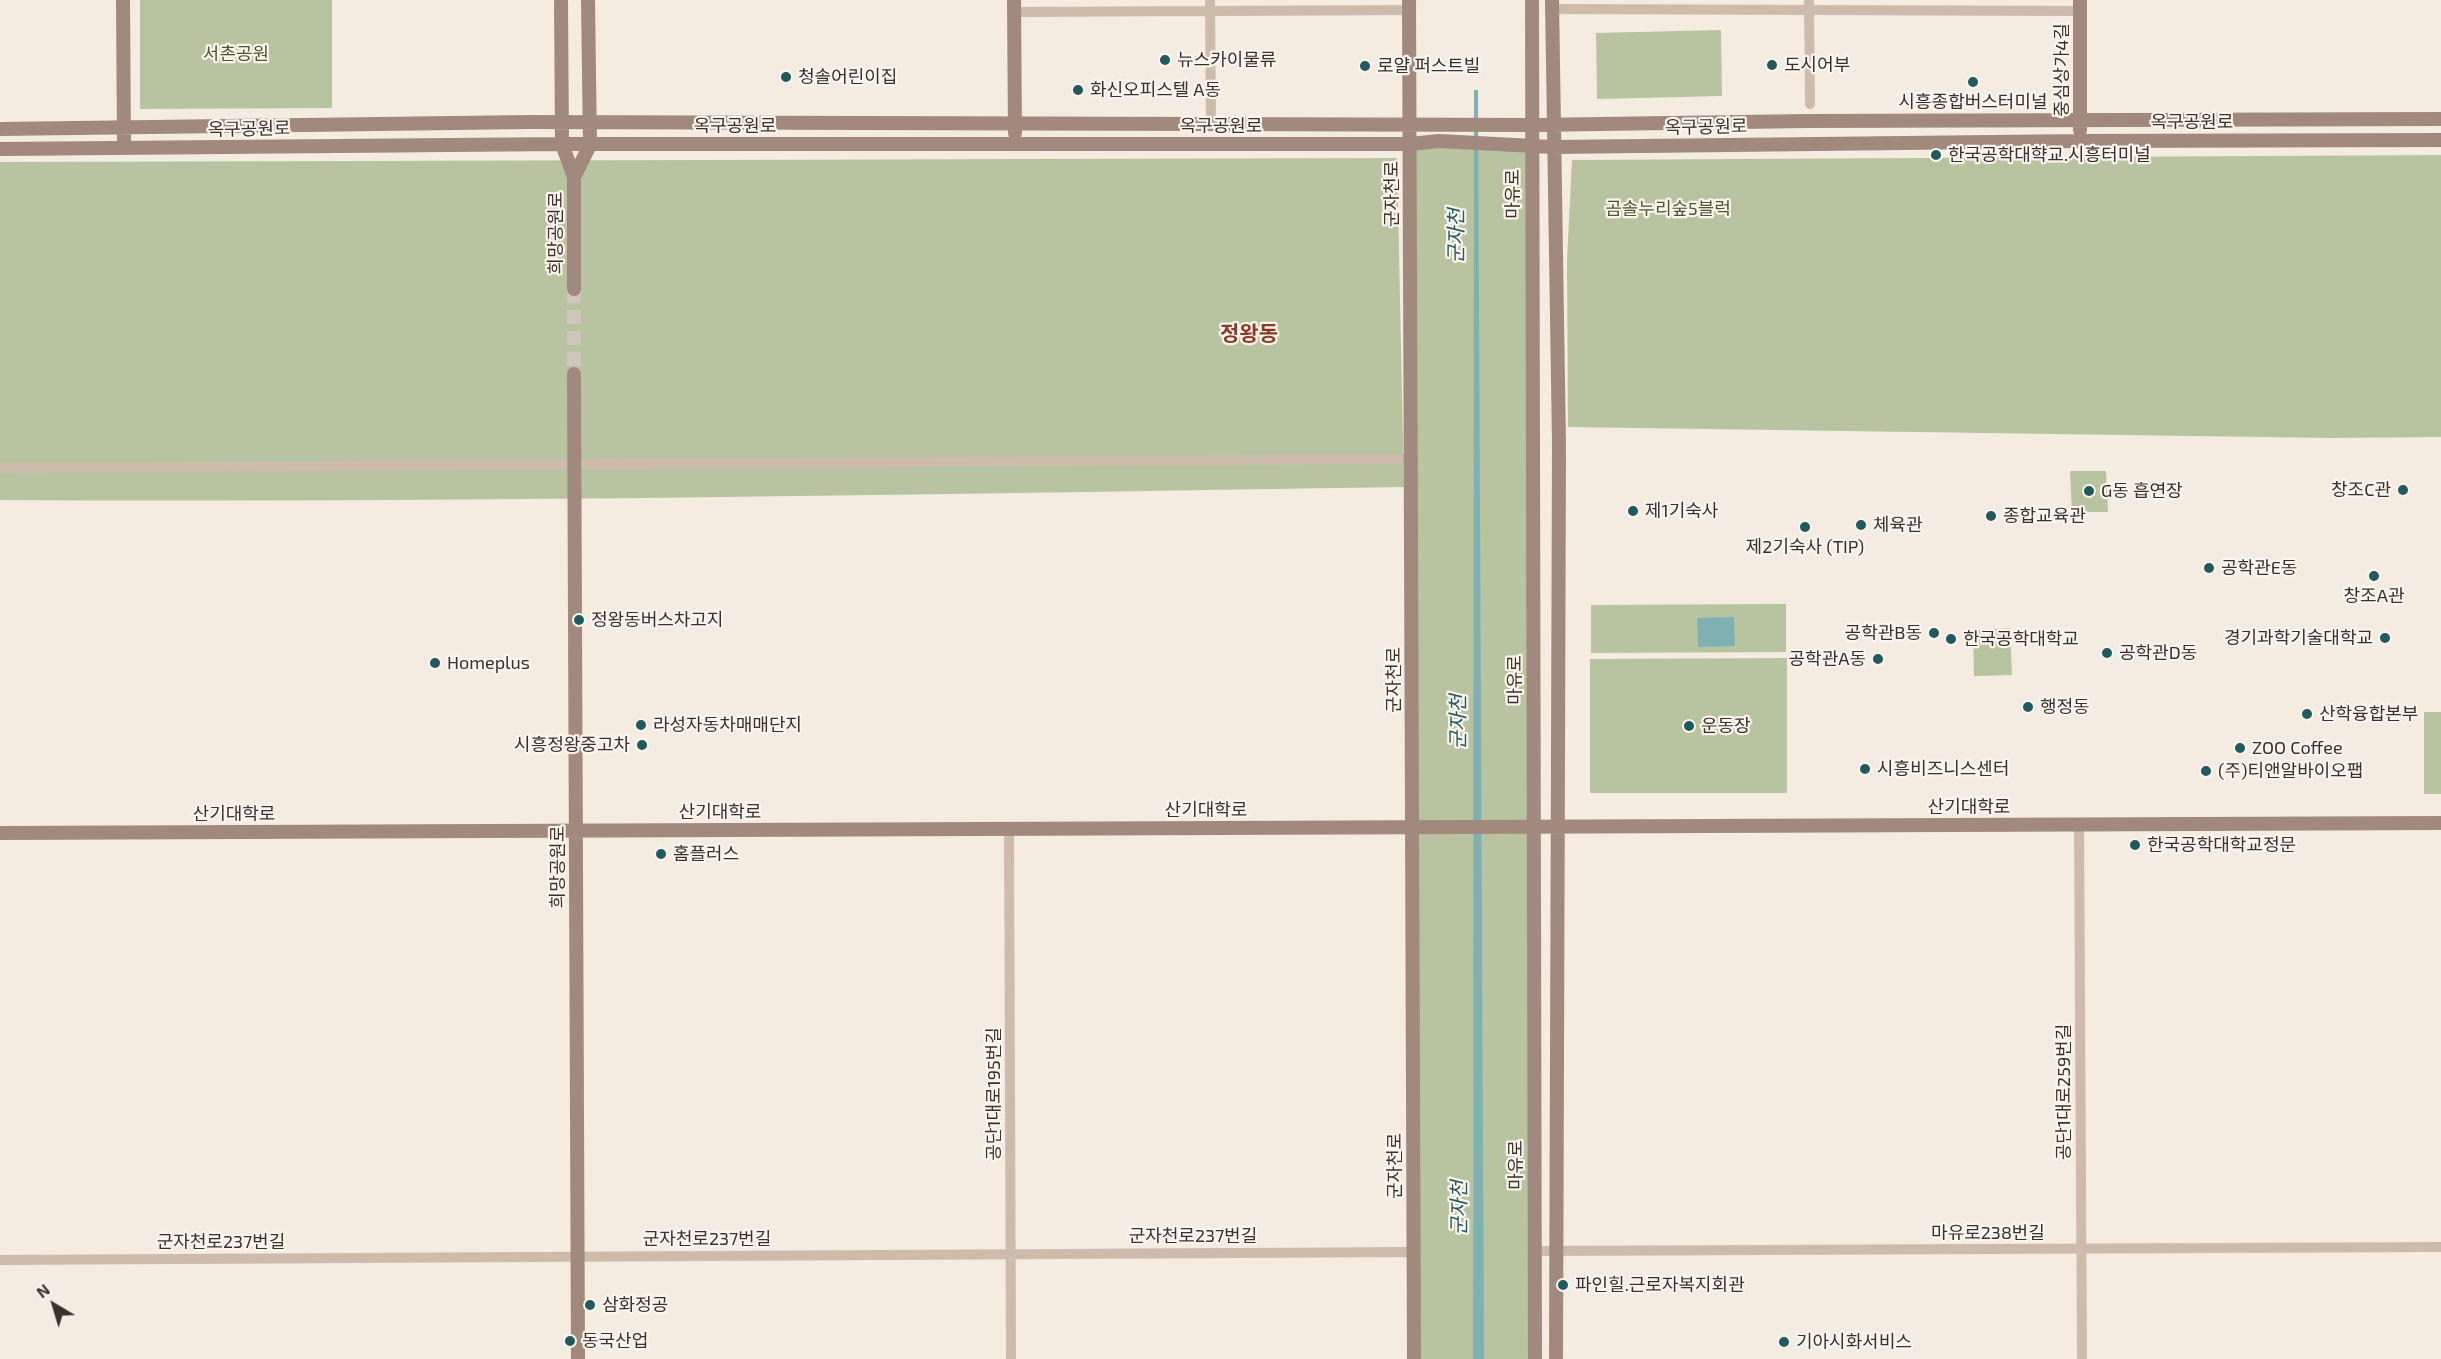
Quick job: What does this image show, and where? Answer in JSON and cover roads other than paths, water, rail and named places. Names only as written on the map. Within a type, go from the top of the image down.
[{"type":"street","points":[[123,0],[124,148]]},
{"type":"street","points":[[561,0],[561,144],[574,177]]},
{"type":"street","points":[[574,177],[590,145],[588,0]]},
{"type":"street","name":"마유로","points":[[1532,0],[1535,1359]]},
{"type":"street","points":[[1556,1359],[1559,444],[1552,4],[2080,6]]},
{"type":"street","points":[[1210,5],[1211,124]]},
{"type":"street","points":[[1014,144],[1014,6],[1409,5]]},
{"type":"street","name":"군자천로","points":[[1409,5],[1414,1359]]},
{"type":"street","points":[[1809,5],[1810,104]]},
{"type":"street","name":"중심상가4길","points":[[2080,6],[2080,141]]},
{"type":"street","name":"옥구공원로","points":[[0,129],[561,123],[1531,125],[1809,121],[2080,122],[2441,119]]},
{"type":"street","name":"옥구공원로","points":[[0,149],[561,144],[1410,144],[1439,141],[1553,147],[2080,141],[2441,140]]},
{"type":"street","name":"희망공원로","points":[[574,177],[574,289]]},
{"type":"street","name":"희망공원로","points":[[574,374],[578,1359]]},
{"type":"street","points":[[0,468],[1411,459]]},
{"type":"street","name":"산기대학로","points":[[0,834],[2441,823]]},
{"type":"street","name":"공단1대로259번길","points":[[2079,824],[2082,1359]]},
{"type":"street","name":"공단1대로195번길","points":[[1009,829],[1011,1359]]},
{"type":"street","name":"마유로238번길","points":[[1534,1251],[2441,1247]]},
{"type":"street","name":"군자천로237번길","points":[[0,1260],[1414,1252]]},
{"type":"water","points":[[1474,90],[1478,90],[1484,1359],[1473,1359]]},
{"type":"water","points":[[1734,617],[1735,646],[1698,647],[1697,618]]},
{"type":"tunnel","points":[[574,289],[574,374]]},
{"type":"place","name":"뉴스카이물류","points":[[1165,60]]},
{"type":"place","name":"도시어부","points":[[1772,65]]},
{"type":"place","name":"로얄 퍼스트빌","points":[[1365,66]]},
{"type":"place","name":"청솔어린이집","points":[[786,77]]},
{"type":"place","name":"시흥종합버스터미널","points":[[1973,82]]},
{"type":"place","name":"화신오피스텔 A동","points":[[1078,90]]},
{"type":"place","name":"한국공학대햑교.시흥터미널","points":[[1936,155]]},
{"type":"place","name":"창조C관","points":[[2403,490]]},
{"type":"place","name":"G동 흡연장","points":[[2089,491]]},
{"type":"place","name":"제1기숙사","points":[[1633,511]]},
{"type":"place","name":"종합교육관","points":[[1991,516]]},
{"type":"place","name":"체육관","points":[[1861,525]]},
{"type":"place","name":"제2기숙사 (TIP)","points":[[1805,527]]},
{"type":"place","name":"공학관E동","points":[[2209,568]]},
{"type":"place","name":"창조A관","points":[[2374,576]]},
{"type":"place","name":"정왕동버스차고지","points":[[579,620]]},
{"type":"place","name":"공학관B동","points":[[1934,633]]},
{"type":"place","name":"경기과학기술대학교","points":[[2385,638]]},
{"type":"place","name":"한국공학대학교","points":[[1951,639]]},
{"type":"place","name":"공학관D동","points":[[2107,653]]},
{"type":"place","name":"공학관A동","points":[[1878,659]]},
{"type":"place","name":"Homeplus","points":[[435,663]]},
{"type":"place","name":"행정동","points":[[2028,707]]},
{"type":"place","name":"산학융합본부","points":[[2307,714]]},
{"type":"place","name":"라성자동차매매단지","points":[[641,725]]},
{"type":"place","name":"운동장","points":[[1689,726]]},
{"type":"place","name":"시흥정왕중고차","points":[[642,745]]},
{"type":"place","name":"ZOO Coffee","points":[[2240,748]]},
{"type":"place","name":"시흥비즈니스센터","points":[[1865,769]]},
{"type":"place","name":"(주)티앤알바이오팹","points":[[2206,771]]},
{"type":"place","name":"한국공학대학교정문","points":[[2135,845]]},
{"type":"place","name":"홈플러스","points":[[661,854]]},
{"type":"place","name":"파인힐.근로자복지회관","points":[[1563,1285]]},
{"type":"place","name":"삼화정공","points":[[590,1305]]},
{"type":"place","name":"동국산업","points":[[570,1341]]},
{"type":"place","name":"기아시화서비스","points":[[1784,1342]]},
{"type":"district","name":"정왕동","points":[[1249,334]]},
{"type":"park label","name":"서촌공원","points":[[236,54]]},
{"type":"park label","name":"곰솔누리숲5블럭","points":[[1668,209]]},
{"type":"water label","name":"군자천","points":[[1456,236]]},
{"type":"water label","name":"군자천","points":[[1458,722]]},
{"type":"water label","name":"군자천","points":[[1459,1208]]}]
